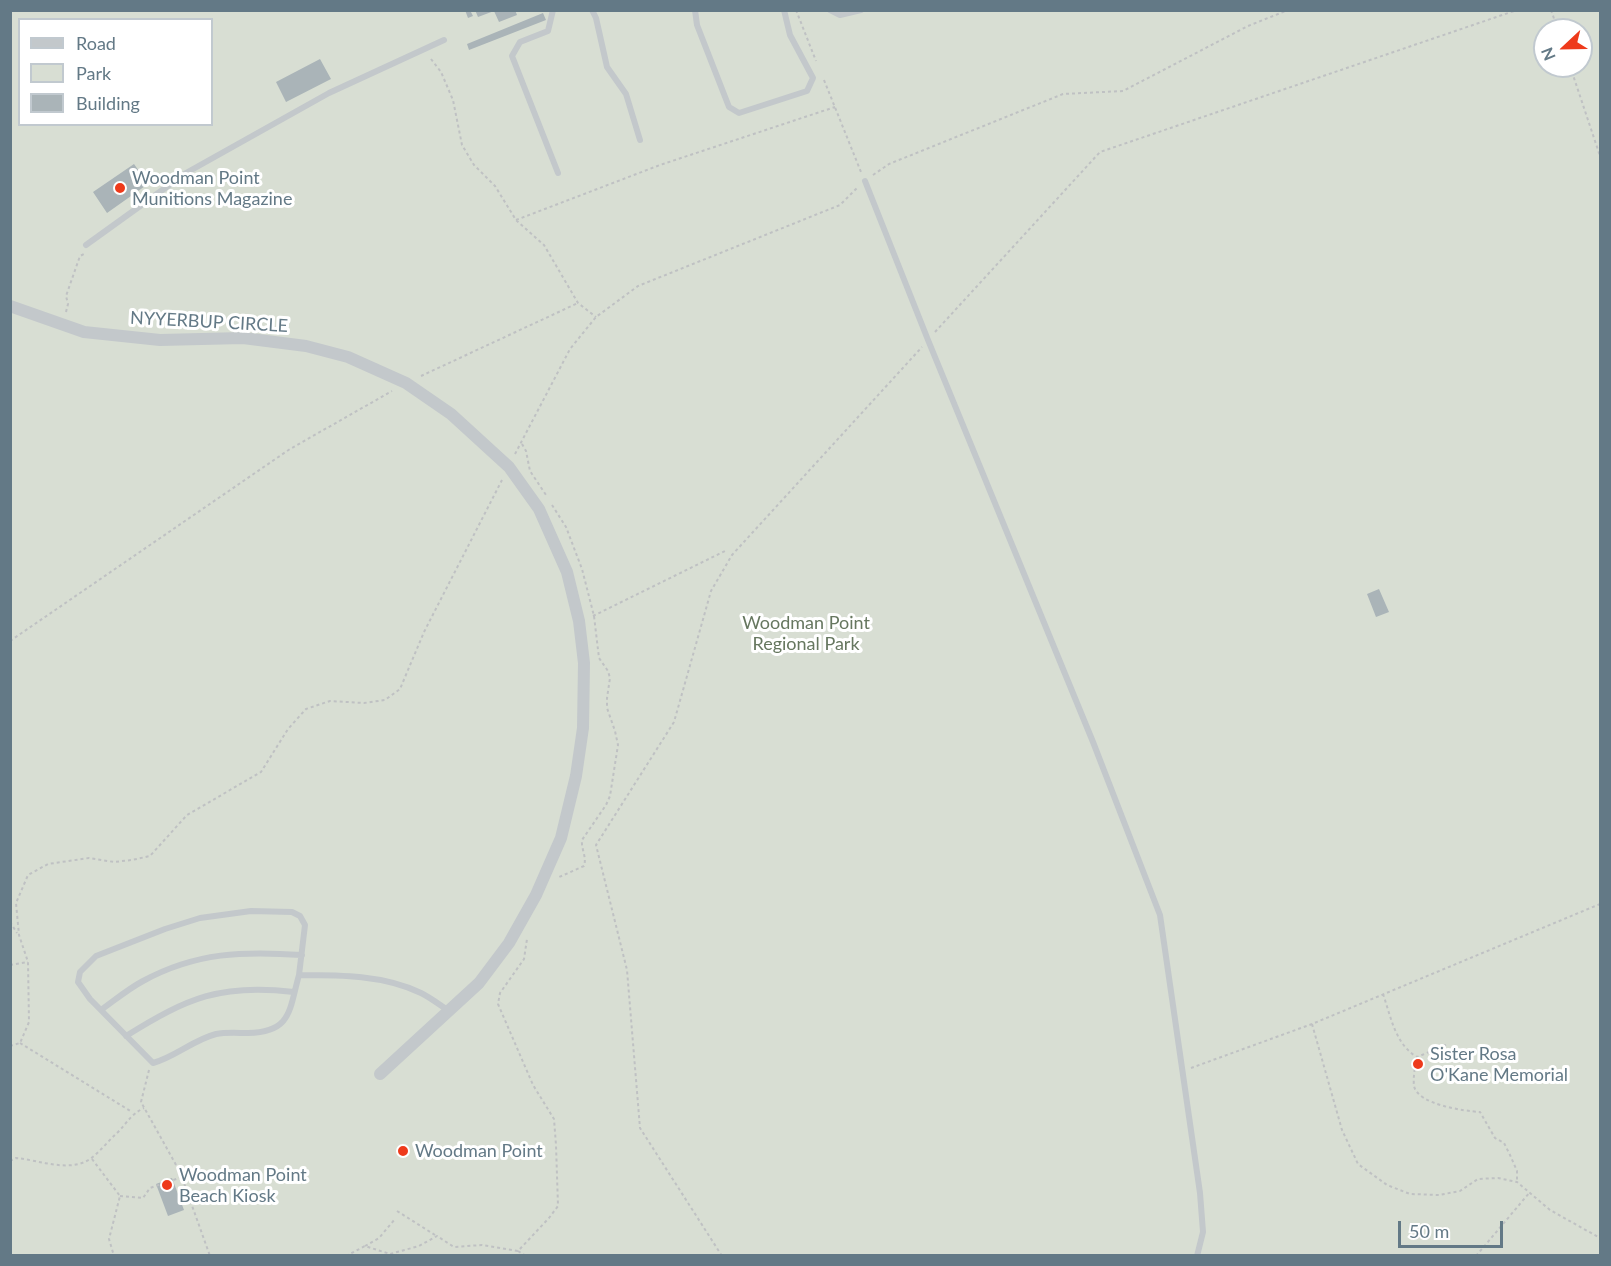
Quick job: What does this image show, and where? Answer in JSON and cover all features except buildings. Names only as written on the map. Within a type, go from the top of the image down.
[{"type":"street","name":"NYYERBUP CIRCLE","points":[[10,306],[84,332],[160,340],[243,338],[306,346],[348,357],[406,383],[451,414],[509,467],[539,509],[567,572],[578,619],[584,663],[583,728],[576,776],[561,838],[536,895],[508,943],[479,983],[380,1074]]},
{"type":"lane","points":[[553,10],[548,31],[520,42],[512,56],[558,173]]},
{"type":"lane","points":[[592,10],[596,18],[607,67],[626,94],[640,140]]},
{"type":"lane","points":[[695,10],[697,25],[729,107],[739,113],[807,91],[813,78],[790,35],[784,10]]},
{"type":"lane","points":[[830,10],[840,15],[861,10]]},
{"type":"lane","points":[[86,245],[186,173],[329,93],[444,40]]},
{"type":"lane","points":[[865,181],[1089,731],[1160,915],[1200,1193],[1203,1232],[1197,1256]]},
{"type":"lane","points":[[251,911],[292,912],[300,916],[305,925],[302,955],[288,1013],[279,1027],[265,1033],[218,1034],[193,1042],[153,1063],[101,1010],[78,982],[80,972],[96,956],[200,918],[251,911]]},
{"type":"lane","points":[[101,1010],[142,981],[177,964],[211,956],[254,952],[302,955]]},
{"type":"lane","points":[[299,975],[346,975],[397,984],[422,993],[449,1012]]},
{"type":"lane","points":[[126,1036],[161,1015],[193,1000],[226,990],[264,988],[294,992]]},
{"type":"path","points":[[796,10],[818,64]]},
{"type":"path","points":[[20,1043],[28,1022],[28,962],[19,935],[16,903],[28,875],[48,864],[58,862],[89,858],[114,862],[150,856],[187,815],[261,772],[288,729],[306,709],[330,700],[364,703],[386,700],[400,689],[424,632],[570,350],[596,317],[638,286],[840,205],[865,181],[889,164],[1063,94],[1123,91],[1248,26],[1288,10]]},
{"type":"path","points":[[723,1256],[640,1128],[627,970],[596,845],[674,722],[711,591],[732,555],[1100,152],[1517,10]]},
{"type":"path","points":[[423,49],[441,72],[453,100],[462,145],[474,165],[495,186],[516,220],[544,245],[578,303],[596,317]]},
{"type":"path","points":[[822,75],[865,181]]},
{"type":"path","points":[[1574,78],[1600,156]]},
{"type":"path","points":[[516,220],[660,165],[835,107]]},
{"type":"path","points":[[65,312],[68,304],[66,296],[80,256],[87,253],[86,245]]},
{"type":"path","points":[[10,641],[290,448],[406,383],[578,303]]},
{"type":"path","points":[[578,619],[594,616],[727,550]]},
{"type":"path","points":[[1183,1071],[1312,1024],[1600,903]]},
{"type":"path","points":[[10,922],[19,935]]},
{"type":"path","points":[[10,964],[28,962]]},
{"type":"path","points":[[1383,994],[1397,1034],[1407,1051],[1417,1057]]},
{"type":"path","points":[[1312,1024],[1342,1130],[1358,1164],[1387,1185],[1410,1194],[1439,1195],[1460,1191],[1478,1179],[1498,1178],[1517,1182],[1550,1210],[1600,1238]]},
{"type":"path","points":[[10,1046],[20,1043],[133,1113]]},
{"type":"path","points":[[1417,1057],[1446,1045]]},
{"type":"path","points":[[1417,1057],[1414,1086],[1418,1094],[1445,1106],[1480,1112],[1495,1138],[1504,1143],[1516,1171],[1517,1182]]},
{"type":"path","points":[[153,1063],[141,1102],[182,1178],[210,1256]]},
{"type":"path","points":[[10,1161],[16,1158],[65,1166],[80,1164],[91,1158],[122,1128],[133,1113],[144,1108]]},
{"type":"path","points":[[91,1158],[120,1196],[143,1198],[150,1188],[182,1178]]},
{"type":"path","points":[[1476,1256],[1530,1192]]},
{"type":"path","points":[[114,1256],[109,1239],[120,1196]]},
{"type":"path","points":[[398,1211],[437,1236]]},
{"type":"path","points":[[365,1246],[378,1238],[395,1219]]},
{"type":"path","points":[[518,1251],[526,1256]]},
{"type":"green space","name":"Woodman Point Regional Park","points":[[10,11],[1600,11],[1600,1255],[11,1255]]},
{"type":"place","name":"Woodman Point Munitions Magazine","points":[[120,188]]},
{"type":"place","name":"Sister Rosa O'Kane Memorial","points":[[1418,1064]]},
{"type":"place","name":"Woodman Point","points":[[403,1151]]},
{"type":"place","name":"Woodman Point Beach Kiosk","points":[[167,1185]]}]
